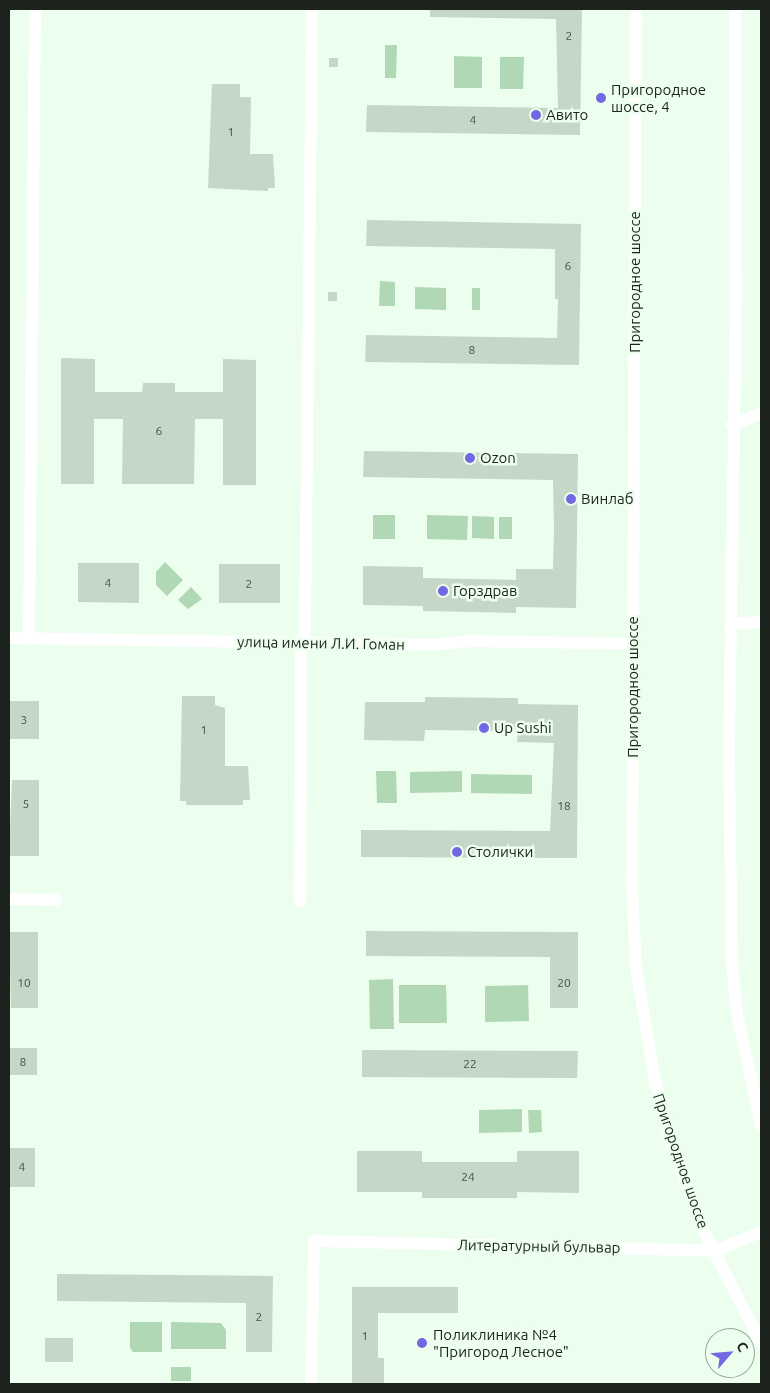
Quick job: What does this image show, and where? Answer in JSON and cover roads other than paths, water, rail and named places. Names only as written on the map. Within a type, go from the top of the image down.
[{"type":"street","points":[[29,639],[35,9]]},
{"type":"street","points":[[300,901],[301,643],[305,630],[312,9]]},
{"type":"street","name":"Пригородное шоссе","points":[[636,9],[632,888],[636,967],[655,1081],[670,1136],[704,1232],[761,1343]]},
{"type":"street","points":[[736,9],[736,303],[732,425],[730,624],[732,964],[737,1014],[761,1124]]},
{"type":"street","points":[[732,425],[761,413]]},
{"type":"street","points":[[730,624],[761,622]]},
{"type":"street","name":"улица имени Л.И. Гоман","points":[[9,638],[301,643],[633,644]]},
{"type":"street","points":[[9,900],[56,900]]},
{"type":"street","name":"Литературный бульвар","points":[[311,1384],[314,1241],[715,1251],[761,1232]]},
{"type":"place","name":"Пригородное шоссе, 4","points":[[601,98]]},
{"type":"place","name":"Авито","points":[[536,115]]},
{"type":"place","name":"Ozon","points":[[470,458]]},
{"type":"place","name":"Винлаб","points":[[571,499]]},
{"type":"place","name":"Горздрав","points":[[443,591]]},
{"type":"place","name":"Up Sushi","points":[[484,728]]},
{"type":"place","name":"Столички","points":[[457,852]]},
{"type":"place","name":"Поликлиника №4 \"Пригород Лесное\"","points":[[422,1343]]}]
